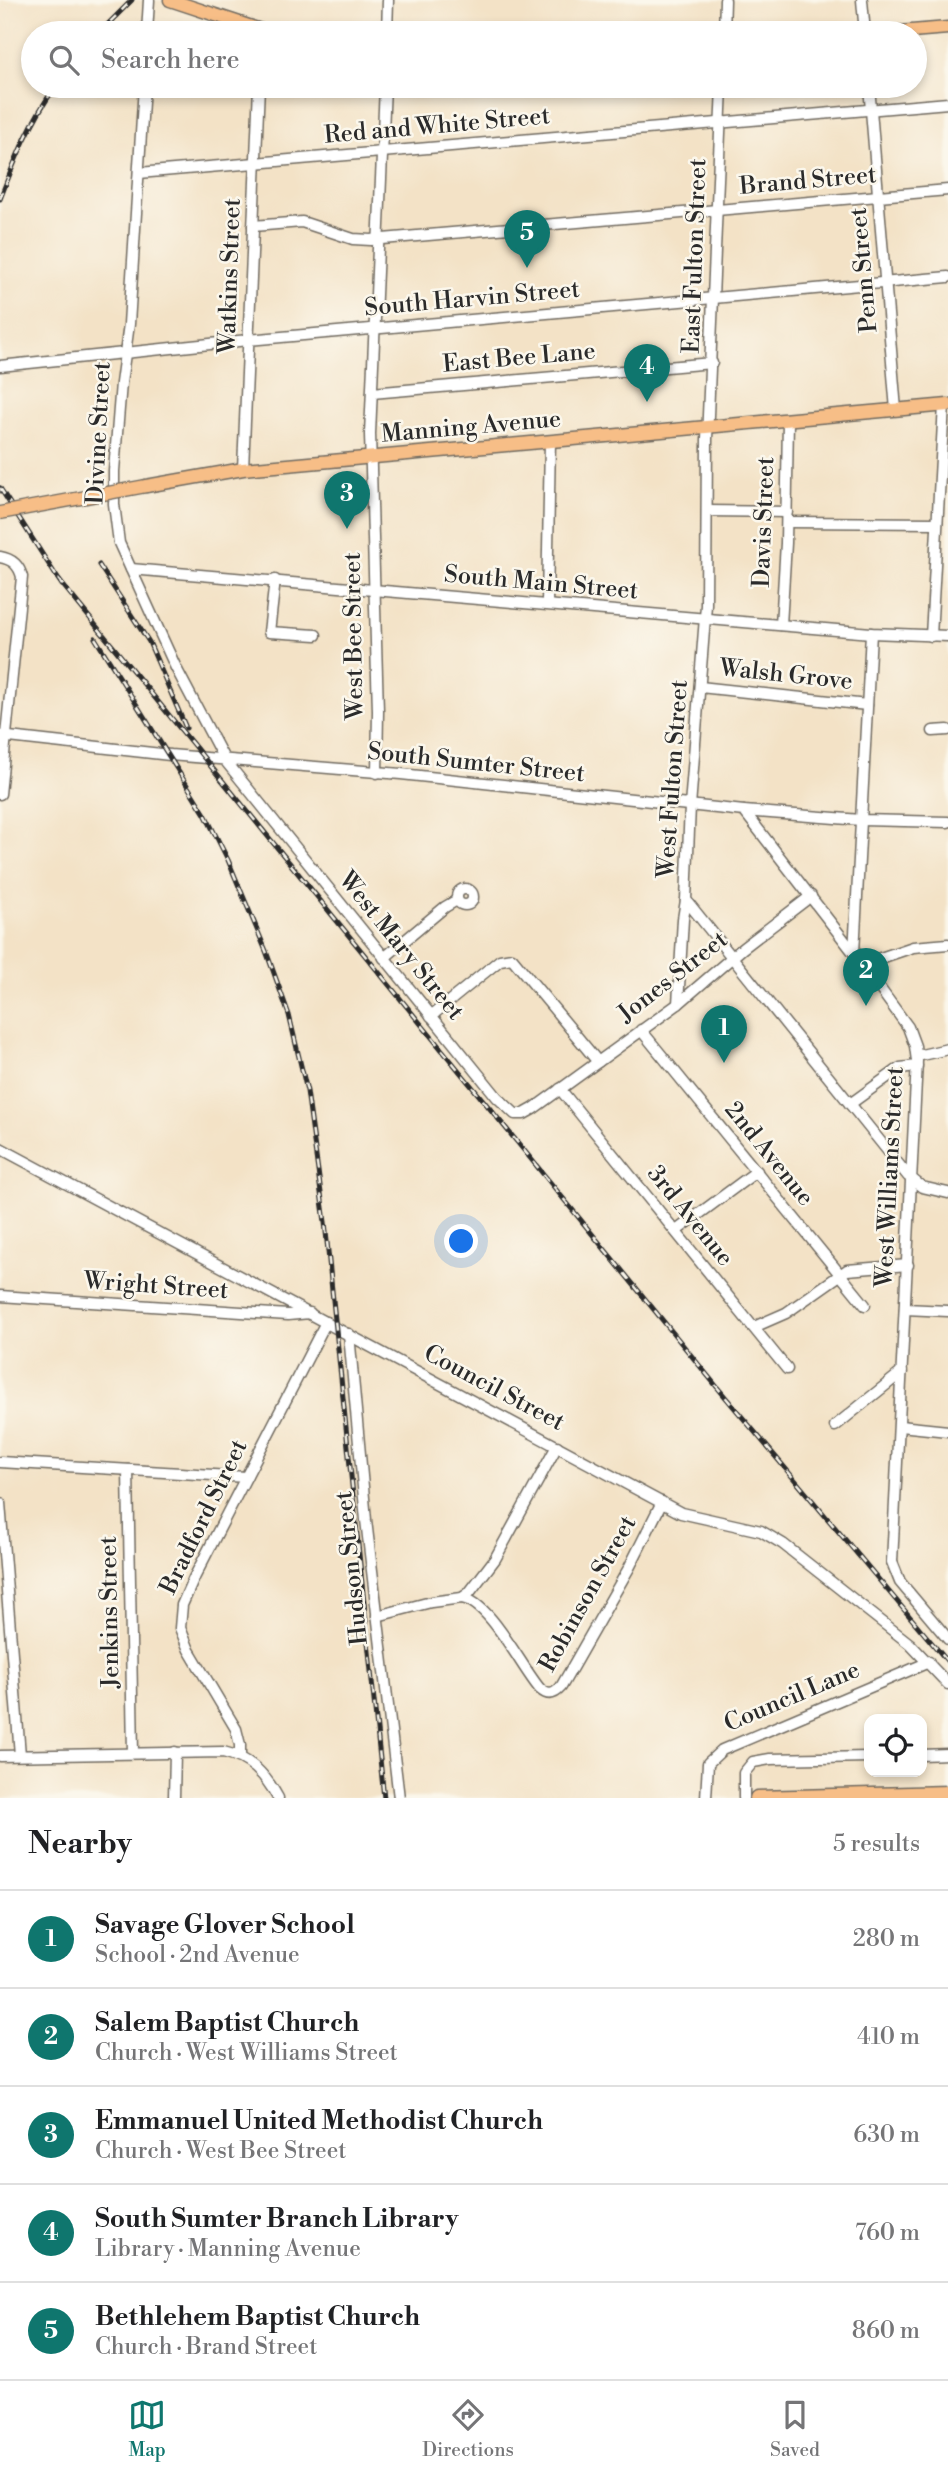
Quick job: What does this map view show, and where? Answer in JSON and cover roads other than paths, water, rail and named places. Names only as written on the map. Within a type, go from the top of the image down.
[{"type":"highway","points":[[757,1798],[948,1793]]},
{"type":"main road","points":[[170,0],[232,21]]},
{"type":"main road","points":[[927,30],[948,28]]},
{"type":"main road","name":"Manning Avenue","points":[[0,513],[243,469],[946,405]]},
{"type":"street","points":[[148,21],[149,0]]},
{"type":"street","points":[[387,21],[388,0]]},
{"type":"street","points":[[724,21],[725,0]]},
{"type":"street","points":[[862,0],[864,21]]},
{"type":"street","name":"Divine Street","points":[[143,98],[129,324],[114,471],[114,504],[119,542],[176,668],[224,759]]},
{"type":"street","name":"Watkins Street","points":[[243,469],[259,98]]},
{"type":"street","name":"West Bee Street","points":[[377,773],[370,457],[384,98]]},
{"type":"street","name":"East Fulton Street","points":[[708,427],[721,98]]},
{"type":"street","name":"Penn Street","points":[[870,98],[896,410]]},
{"type":"street","name":"Red and White Street","points":[[139,173],[948,103]]},
{"type":"street","name":"Brand Street","points":[[253,226],[302,222],[353,239],[378,240],[948,190]]},
{"type":"street","name":"South Harvin Street","points":[[0,366],[248,340],[948,277]]},
{"type":"street","name":"East Bee Lane","points":[[372,393],[712,363]]},
{"type":"street","points":[[931,636],[942,536],[937,523],[946,405]]},
{"type":"street","name":"Davis Street","points":[[781,625],[787,517],[788,420]]},
{"type":"street","name":"West Fulton Street","points":[[708,427],[705,618],[690,806],[686,900],[911,1181]]},
{"type":"street","points":[[547,604],[550,441]]},
{"type":"street","points":[[707,511],[937,523]]},
{"type":"street","points":[[0,557],[11,560],[19,568],[22,577],[3,736],[0,794]]},
{"type":"street","name":"South Main Street","points":[[131,569],[871,633],[948,636]]},
{"type":"street","points":[[275,580],[270,632],[316,635]]},
{"type":"street","points":[[854,953],[871,633]]},
{"type":"street","name":"Walsh Grove","points":[[700,687],[867,705]]},
{"type":"street","points":[[933,731],[948,730]]},
{"type":"street","name":"South Sumter Street","points":[[3,736],[744,811],[861,820],[948,822]]},
{"type":"street","name":"West Mary Street","points":[[224,759],[497,1097],[515,1114],[527,1113],[561,1089]]},
{"type":"street","name":"West Williams Street","points":[[744,811],[863,964],[908,1027],[917,1061],[893,1566],[900,1582],[948,1639]]},
{"type":"street","name":"Jones Street","points":[[561,1089],[678,1004],[811,896]]},
{"type":"street","points":[[384,958],[457,900]]},
{"type":"street","points":[[678,1004],[686,900]]},
{"type":"street","points":[[863,964],[913,947],[948,944]]},
{"type":"street","points":[[431,1016],[500,960],[512,958],[598,1062]]},
{"type":"street","name":"2nd Avenue","points":[[641,1030],[865,1304]]},
{"type":"street","points":[[850,1104],[900,1068],[948,1049]]},
{"type":"street","name":"3rd Avenue","points":[[561,1089],[787,1369]]},
{"type":"street","name":"Council Street","points":[[0,1148],[688,1516],[743,1526],[768,1534],[870,1611],[929,1662],[948,1684]]},
{"type":"street","points":[[676,1231],[757,1171]]},
{"type":"street","points":[[911,1181],[922,1187],[948,1193]]},
{"type":"street","points":[[754,1327],[786,1313],[847,1270],[908,1265]]},
{"type":"street","name":"Wright Street","points":[[0,1296],[275,1315],[310,1313]]},
{"type":"street","points":[[905,1309],[948,1311]]},
{"type":"street","name":"Bradford Street","points":[[240,1757],[236,1729],[186,1643],[179,1623],[182,1605],[326,1322]]},
{"type":"street","name":"Hudson Street","points":[[349,1334],[398,1798]]},
{"type":"street","points":[[835,1426],[902,1372]]},
{"type":"street","points":[[900,1426],[948,1431]]},
{"type":"street","points":[[377,1616],[431,1602],[463,1598],[470,1593],[486,1573],[557,1446]]},
{"type":"street","points":[[0,1462],[246,1478]]},
{"type":"street","name":"Jenkins Street","points":[[128,1470],[133,1753]]},
{"type":"street","name":"Robinson Street","points":[[463,1598],[472,1600],[488,1616],[540,1689],[548,1694],[557,1692],[629,1567],[662,1502]]},
{"type":"street","points":[[0,1503],[20,1755]]},
{"type":"street","name":"Council Lane","points":[[706,1798],[708,1763],[722,1750],[929,1662]]},
{"type":"street","points":[[174,1798],[175,1752]]},
{"type":"street","points":[[0,1756],[223,1752],[240,1757],[258,1770],[278,1798]]},
{"type":"street","points":[[927,1755],[948,1754]]},
{"type":"street","points":[[744,1798],[744,1773],[753,1762],[770,1759],[864,1756]]},
{"type":"railway","points":[[111,21],[132,0]]},
{"type":"railway","points":[[0,199],[31,126],[48,98]]},
{"type":"railway","points":[[0,488],[62,585]]},
{"type":"railway","points":[[99,565],[149,642],[186,728]]},
{"type":"railway","points":[[58,579],[717,1387],[948,1662]]},
{"type":"railway","points":[[95,638],[205,814],[228,860],[289,1015],[307,1091],[325,1222],[384,1798]]},
{"type":"place","name":"Bethlehem Baptist Church","points":[[527,268]]},
{"type":"place","name":"South Sumter Branch Library","points":[[647,402]]},
{"type":"place","name":"Emmanuel United Methodist Church","points":[[347,529]]},
{"type":"place","name":"Salem Baptist Church","points":[[866,1006]]},
{"type":"place","name":"Savage Glover School","points":[[724,1063]]}]
